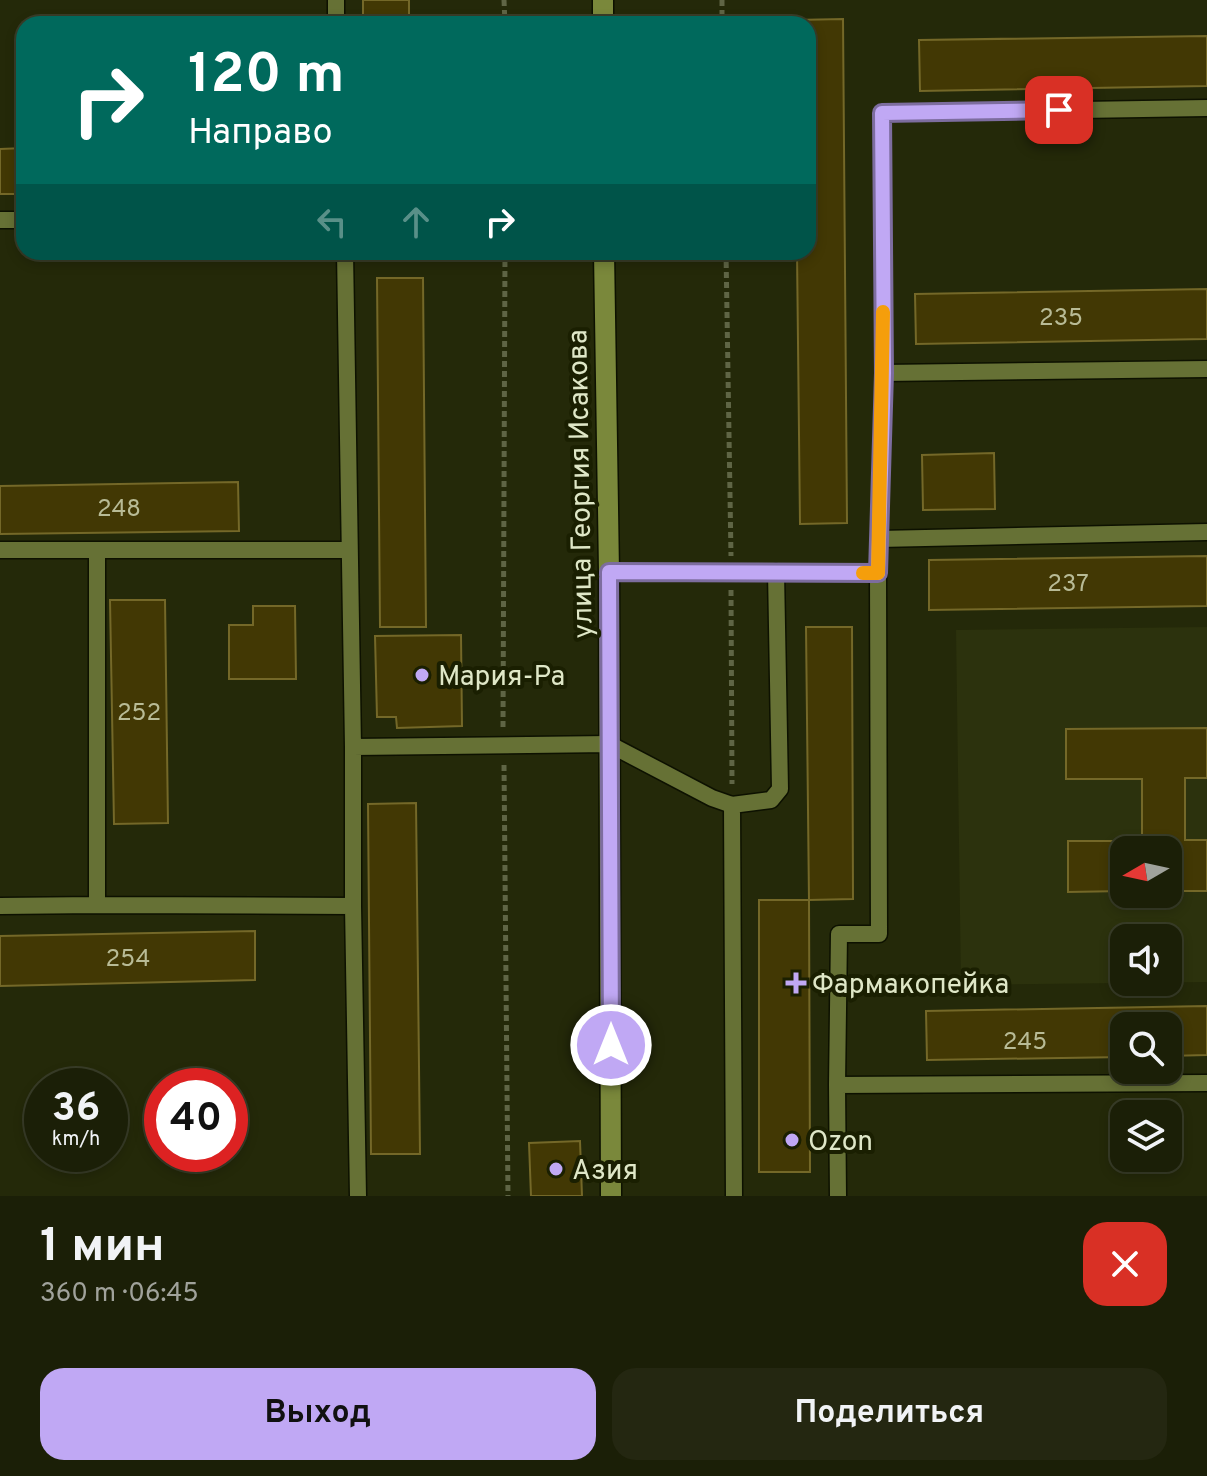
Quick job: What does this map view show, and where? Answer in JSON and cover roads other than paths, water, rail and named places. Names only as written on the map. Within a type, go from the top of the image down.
[{"type":"street","name":"улица Георгия Исакова","points":[[604,260],[609,572],[611,1196]]},
{"type":"lane","points":[[838,1196],[839,934],[879,934],[878,573],[884,373],[882,113],[1207,108]]},
{"type":"lane","points":[[345,260],[358,1196]]},
{"type":"lane","points":[[884,373],[1207,369]]},
{"type":"lane","points":[[879,539],[1207,532]]},
{"type":"lane","points":[[0,550],[349,550]]},
{"type":"lane","points":[[97,550],[97,905]]},
{"type":"lane","points":[[609,572],[878,573]]},
{"type":"lane","points":[[353,747],[609,744],[712,798],[732,805],[771,800],[780,789],[776,572]]},
{"type":"lane","points":[[732,805],[734,1196]]},
{"type":"lane","points":[[0,906],[353,906]]},
{"type":"lane","points":[[837,1085],[1207,1083]]},
{"type":"place","name":"Мария-Ра","points":[[422,675]]},
{"type":"place","name":"Фармакопейка","points":[[796,983]]},
{"type":"place","name":"Ozon","points":[[792,1140]]},
{"type":"place","name":"Азия","points":[[556,1169]]}]
